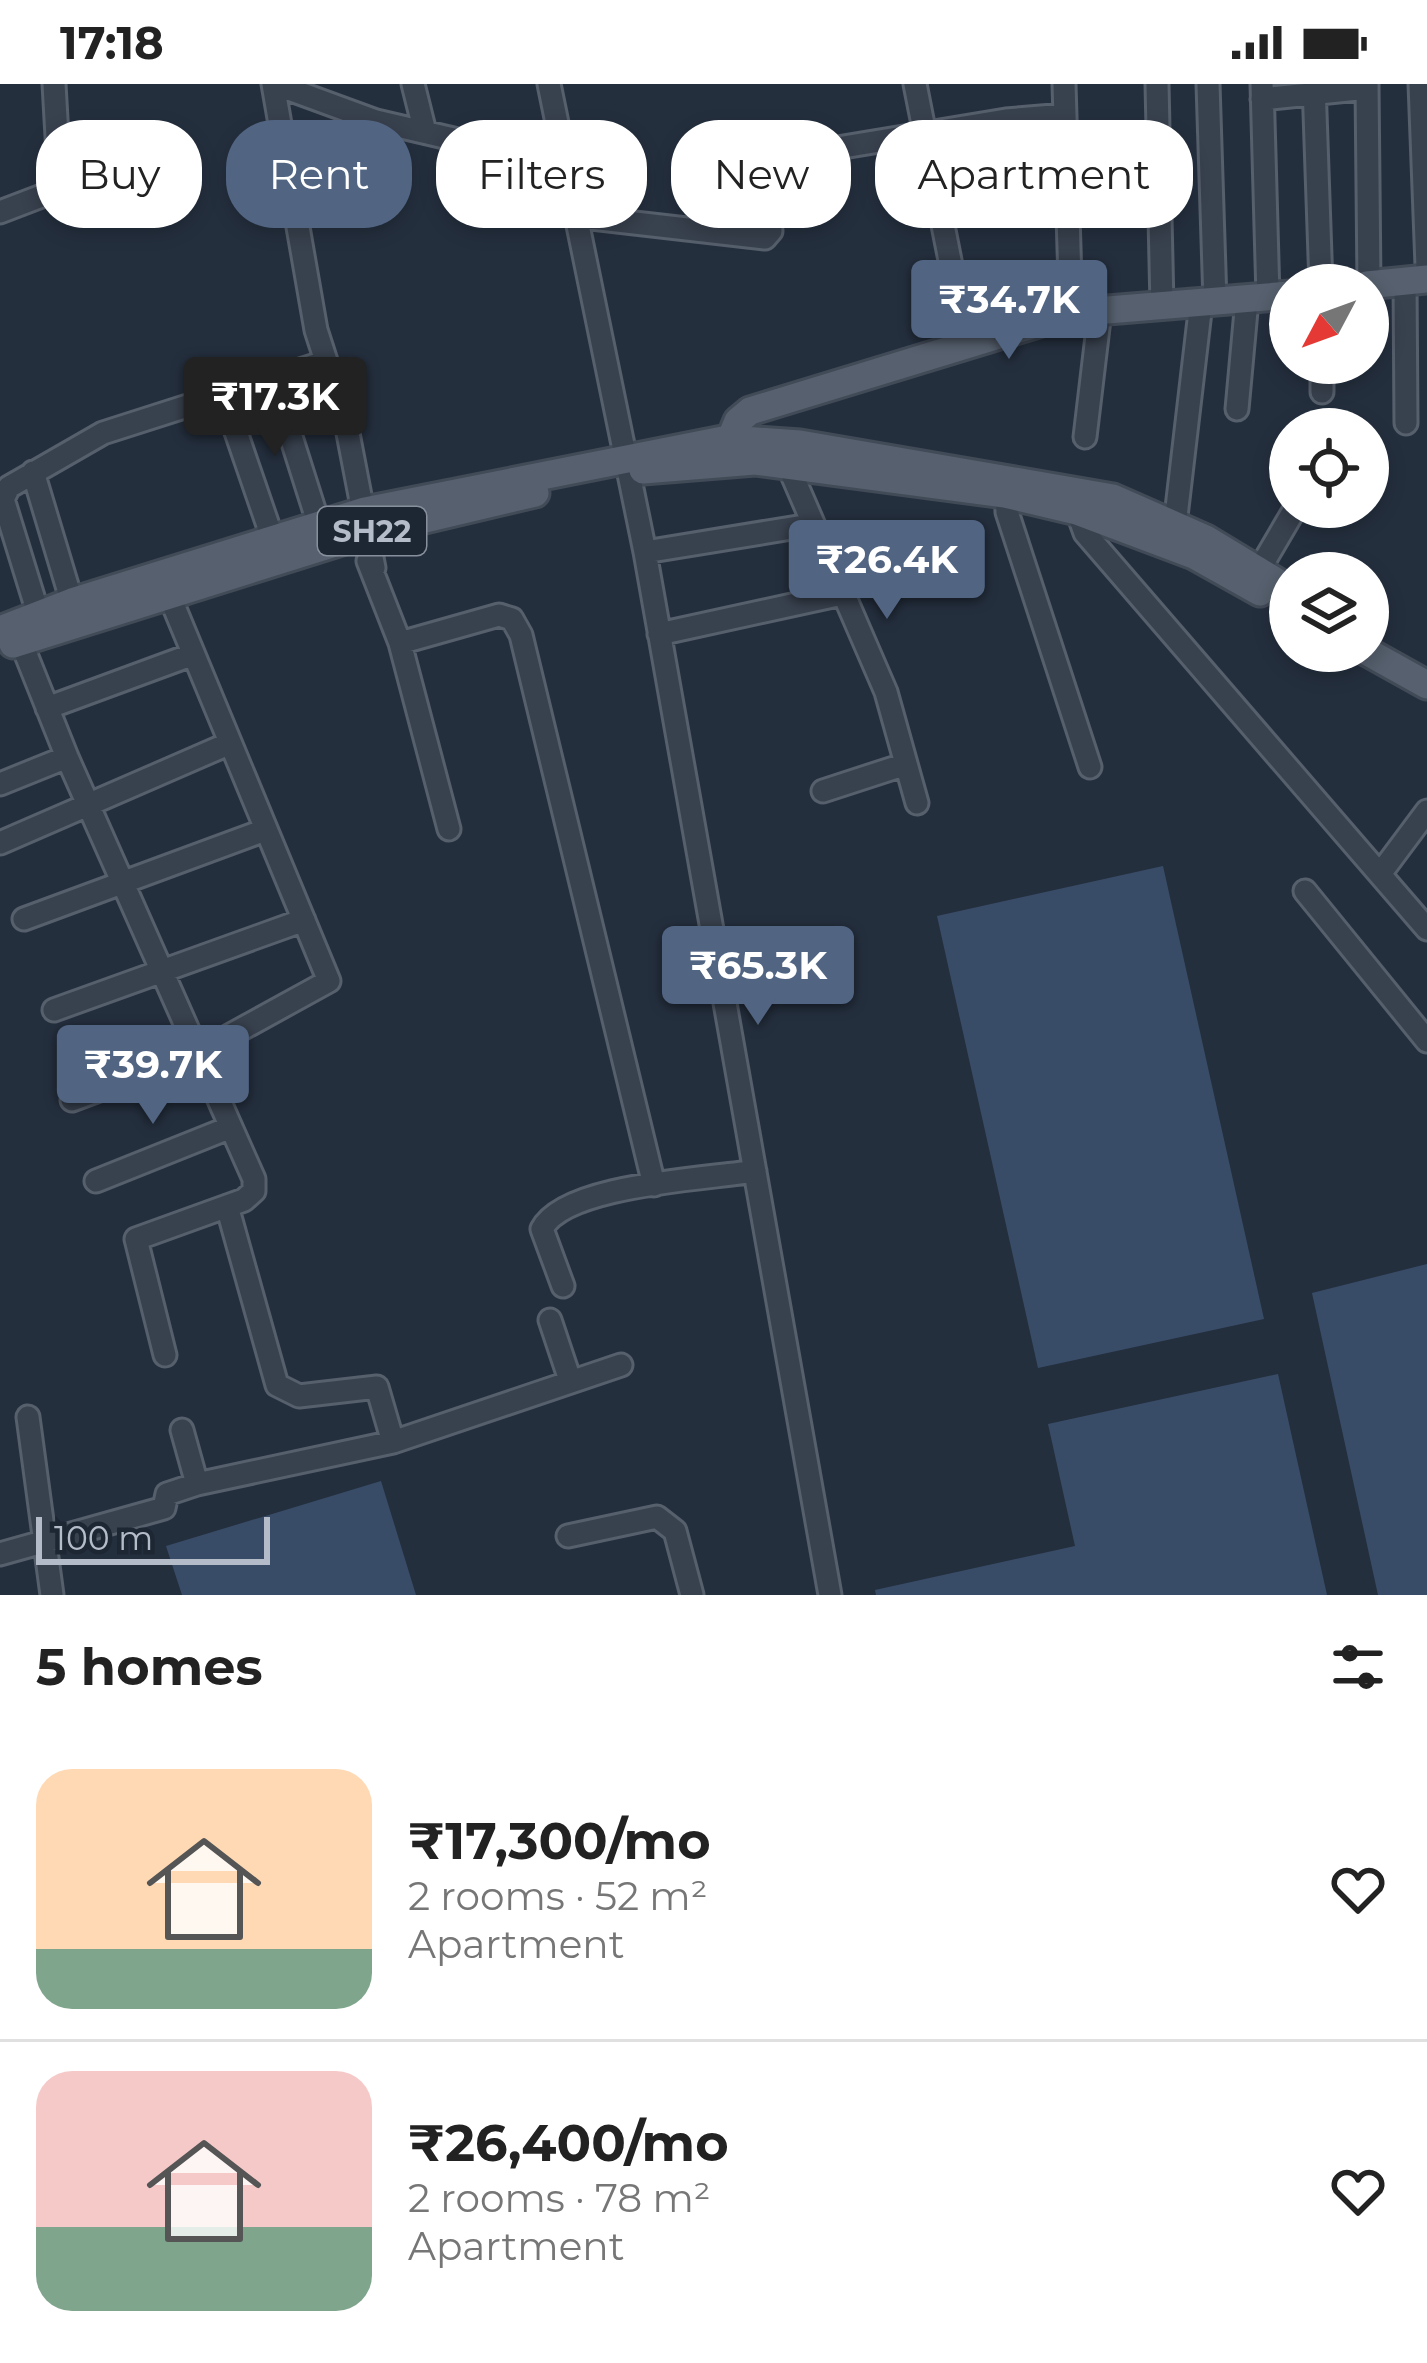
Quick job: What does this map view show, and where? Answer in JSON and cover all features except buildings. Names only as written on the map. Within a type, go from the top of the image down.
[{"type":"main road","points":[[1389,281],[1420,276]]},
{"type":"main road","points":[[725,450],[750,411],[966,341],[1071,313],[1268,297]]},
{"type":"main road","name":"SH22","points":[[15,632],[365,526],[550,481],[628,463],[800,444],[1005,485],[1194,556],[1269,597]]},
{"type":"main road","name":"SH22","points":[[725,450],[787,463],[1114,498],[1175,525],[1269,577]]},
{"type":"main road","name":"SH22","points":[[15,632],[72,602],[165,586],[273,540],[319,526],[365,526]]},
{"type":"main road","points":[[1389,650],[1426,676]]},
{"type":"main road","points":[[1389,661],[1426,676]]},
{"type":"street","points":[[0,212],[61,189],[54,84]]},
{"type":"street","points":[[274,84],[344,110],[436,134]]},
{"type":"street","points":[[274,84],[325,362],[346,423],[374,568],[400,643],[449,830]]},
{"type":"street","points":[[332,84],[344,110]]},
{"type":"street","points":[[413,84],[424,132]]},
{"type":"street","points":[[549,84],[556,120]]},
{"type":"street","points":[[915,84],[922,120]]},
{"type":"street","points":[[1064,84],[1071,313]]},
{"type":"street","points":[[1157,84],[1162,306]]},
{"type":"street","points":[[1175,525],[1208,303],[1208,84]]},
{"type":"street","points":[[1406,423],[1420,276],[1420,84]]},
{"type":"street","points":[[1237,409],[1268,297],[1262,91],[1367,86],[1368,264]]},
{"type":"street","points":[[1314,88],[1320,264]]},
{"type":"street","points":[[1030,120],[1065,115]]},
{"type":"street","points":[[647,224],[765,238],[771,231],[766,170],[772,158],[875,143]]},
{"type":"street","points":[[577,228],[645,552],[830,1595]]},
{"type":"street","points":[[944,228],[966,341]]},
{"type":"street","points":[[1085,436],[1100,310]]},
{"type":"street","points":[[165,1355],[136,1239],[227,1206],[251,1195],[255,1186],[15,632],[3,499],[9,487],[103,433],[325,362]]},
{"type":"street","points":[[273,380],[319,526]]},
{"type":"street","points":[[1322,384],[1322,392]]},
{"type":"street","points":[[224,397],[273,540]]},
{"type":"street","points":[[787,463],[886,692],[917,803]]},
{"type":"street","points":[[34,472],[72,602]]},
{"type":"street","points":[[1005,485],[1090,767]]},
{"type":"street","points":[[1078,511],[1085,533],[1427,929]]},
{"type":"street","points":[[645,552],[810,525]]},
{"type":"street","points":[[1258,570],[1283,528]]},
{"type":"street","points":[[73,1100],[198,1053],[329,981],[165,586]]},
{"type":"street","points":[[659,634],[842,594]]},
{"type":"street","points":[[400,643],[500,615],[512,619],[521,635],[654,1185]]},
{"type":"street","points":[[47,708],[191,656]]},
{"type":"street","points":[[0,843],[228,743]]},
{"type":"street","points":[[0,784],[67,757]]},
{"type":"street","points":[[823,791],[906,764]]},
{"type":"street","points":[[1380,874],[1427,811]]},
{"type":"street","points":[[24,919],[265,830]]},
{"type":"street","points":[[1305,891],[1427,1041]]},
{"type":"street","points":[[54,1010],[304,920]]},
{"type":"street","points":[[96,1180],[232,1127]]},
{"type":"street","points":[[563,1286],[542,1229],[549,1216],[564,1207],[654,1185],[754,1166]]},
{"type":"street","points":[[227,1206],[277,1385],[299,1396],[376,1387],[393,1442]]},
{"type":"street","points":[[550,1320],[570,1379]]},
{"type":"street","points":[[0,1554],[164,1508],[167,1494],[197,1484],[393,1442],[621,1365]]},
{"type":"street","points":[[28,1418],[52,1595]]},
{"type":"street","points":[[182,1430],[197,1484]]},
{"type":"street","points":[[568,1536],[657,1517],[675,1531],[692,1595]]},
{"type":"water","points":[[1163,866],[1264,1319],[1038,1368],[937,916]]},
{"type":"water","points":[[1427,1264],[1427,1595],[1378,1595],[1312,1293]]},
{"type":"water","points":[[1278,1374],[1327,1595],[876,1595],[875,1590],[1075,1546],[1048,1424]]},
{"type":"water","points":[[381,1481],[416,1595],[182,1595],[166,1546]]}]
